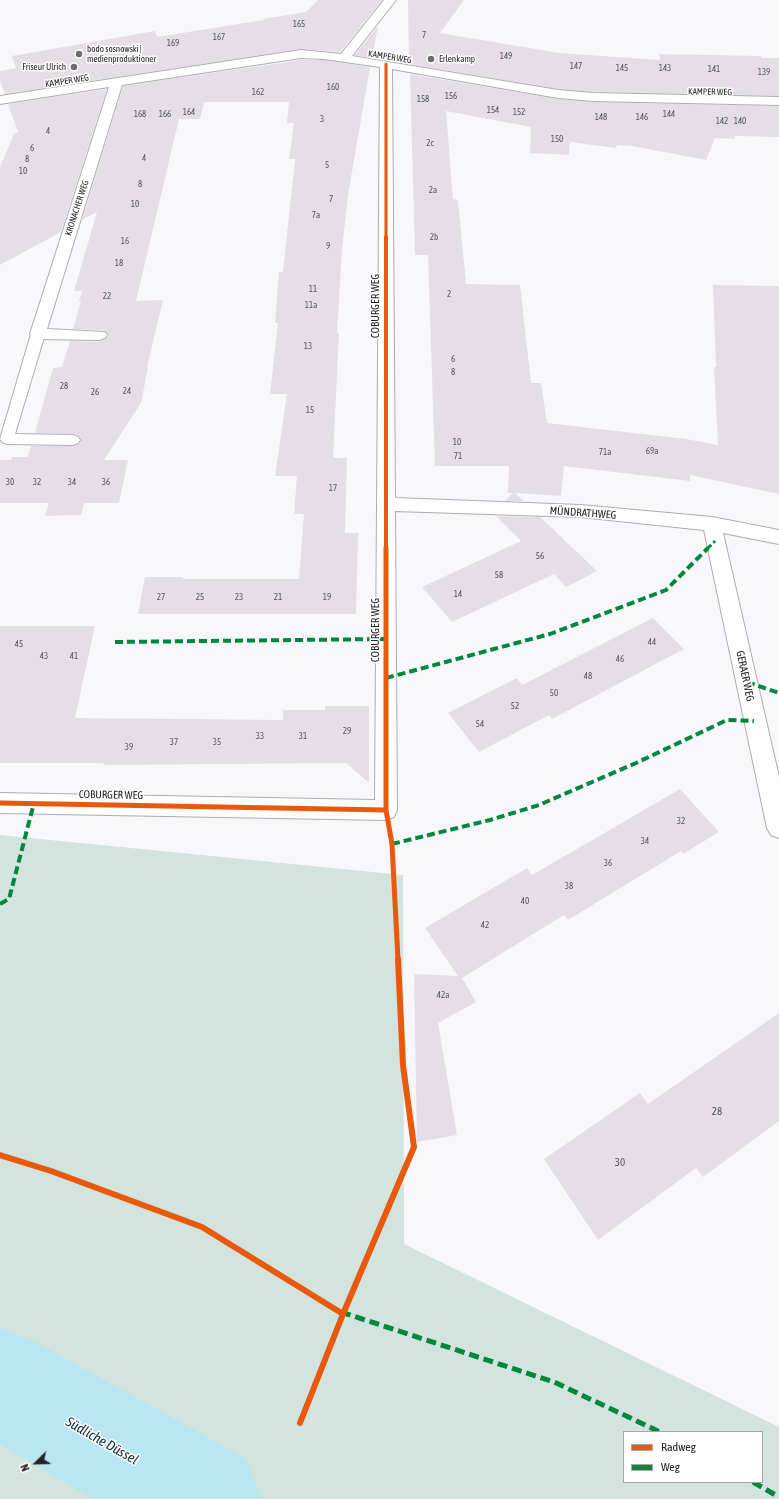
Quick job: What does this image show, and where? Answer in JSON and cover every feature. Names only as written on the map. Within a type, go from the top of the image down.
[{"type":"street","points":[[344,58],[390,0]]},
{"type":"street","name":"KAMPER WEG","points":[[0,100],[301,54],[324,55],[386,64],[558,94],[593,97],[779,101]]},
{"type":"street","name":"COBURGER WEG","points":[[0,803],[386,810],[386,64]]},
{"type":"street","name":"KRONACHER WEG","points":[[38,334],[117,81]]},
{"type":"street","points":[[38,334],[100,334]]},
{"type":"street","name":"MÜNDRATHWEG","points":[[386,504],[580,511],[712,524],[779,537]]},
{"type":"street","name":"GERAER WEG","points":[[712,524],[779,828]]},
{"type":"lane","name":"KRONACHER WEG","points":[[38,334],[7,439],[73,440]]},
{"type":"shaded area","points":[[0,835],[403,875],[404,1244],[779,1427],[779,1499],[0,1499]]},
{"type":"building","points":[[318,0],[382,0],[340,52],[301,49],[5,94],[0,81],[0,71],[16,68],[12,56],[155,31],[157,37],[264,20],[263,19],[306,12]]},
{"type":"building","points":[[408,0],[464,0],[440,33],[559,53],[660,60],[659,54],[761,56],[761,58],[779,58],[779,96],[593,92],[558,89],[409,64]]},
{"type":"building","points":[[378,26],[372,58],[355,55]]},
{"type":"building","points":[[301,60],[324,60],[370,67],[348,195],[342,250],[337,333],[339,333],[333,458],[347,458],[345,533],[358,533],[356,614],[138,614],[145,577],[183,577],[183,579],[299,579],[304,514],[294,514],[297,476],[275,476],[287,394],[270,394],[278,323],[275,323],[279,272],[283,272],[295,159],[289,159],[294,123],[287,123],[289,102],[204,102],[200,119],[179,119],[136,301],[163,300],[147,367],[141,403],[104,460],[128,460],[119,503],[84,503],[81,515],[45,516],[49,503],[0,503],[0,460],[11,460],[12,457],[28,457],[31,446],[73,446],[79,444],[81,441],[79,436],[73,434],[35,433],[53,368],[62,367],[70,341],[99,342],[108,336],[105,330],[73,329],[81,301],[79,301],[82,291],[74,291],[97,212],[82,220],[123,86]]},
{"type":"building","points":[[410,74],[558,99],[593,102],[779,106],[779,137],[735,136],[735,139],[715,138],[706,160],[632,146],[617,145],[616,148],[570,142],[569,155],[530,153],[531,127],[446,111],[453,199],[458,200],[466,284],[520,285],[531,383],[541,383],[547,423],[686,439],[718,445],[714,367],[716,367],[713,285],[779,286],[779,494],[690,475],[690,481],[564,466],[561,496],[515,493],[524,501],[505,501],[513,493],[508,493],[509,466],[435,466],[428,255],[415,255]]},
{"type":"building","points":[[107,89],[61,232],[0,265],[0,167],[14,134],[18,132],[8,104]]},
{"type":"building","points":[[496,516],[540,517],[597,571],[566,587],[554,574],[452,622],[422,587],[521,541]]},
{"type":"building","points":[[653,618],[684,649],[552,719],[549,715],[479,752],[448,713],[517,678],[522,685]]},
{"type":"building","points":[[0,626],[95,626],[75,718],[283,720],[283,710],[325,710],[325,706],[369,706],[369,783],[346,763],[103,765],[104,763],[0,763]]},
{"type":"building","points":[[680,789],[719,832],[683,854],[681,851],[568,920],[564,915],[462,978],[476,1002],[438,1023],[457,1135],[417,1142],[414,974],[458,976],[425,928],[527,868],[532,875]]},
{"type":"building","points":[[779,1013],[779,1121],[703,1177],[696,1168],[598,1240],[544,1159],[640,1093],[648,1104]]},
{"type":"waterway","name":"Südliche Düssel","points":[[0,1383],[204,1499]]},
{"type":"marked path","points":[[386,678],[550,634],[666,590],[715,541]]},
{"type":"marked path","points":[[115,642],[386,639]]},
{"type":"marked path","points":[[747,682],[779,693]]},
{"type":"marked path","points":[[392,844],[490,820],[539,805],[636,763],[727,720],[754,721]]},
{"type":"marked path","points":[[0,904],[9,899],[34,803]]},
{"type":"marked path","points":[[341,1312],[554,1382],[658,1431]]},
{"type":"marked path","points":[[755,1483],[779,1497]]},
{"type":"cycle path","points":[[300,1423],[343,1314],[414,1147],[403,1065],[392,844],[386,810],[386,64]]},
{"type":"cycle path","points":[[0,803],[386,810]]},
{"type":"cycle path","points":[[0,1155],[51,1171],[202,1227],[343,1314]]},
{"type":"place","name":"bodo sosnowski | medienproduktioner","points":[[79,54]]},
{"type":"place","name":"Erlenkamp","points":[[431,59]]},
{"type":"place","name":"Friseur Ulrich","points":[[74,67]]}]
